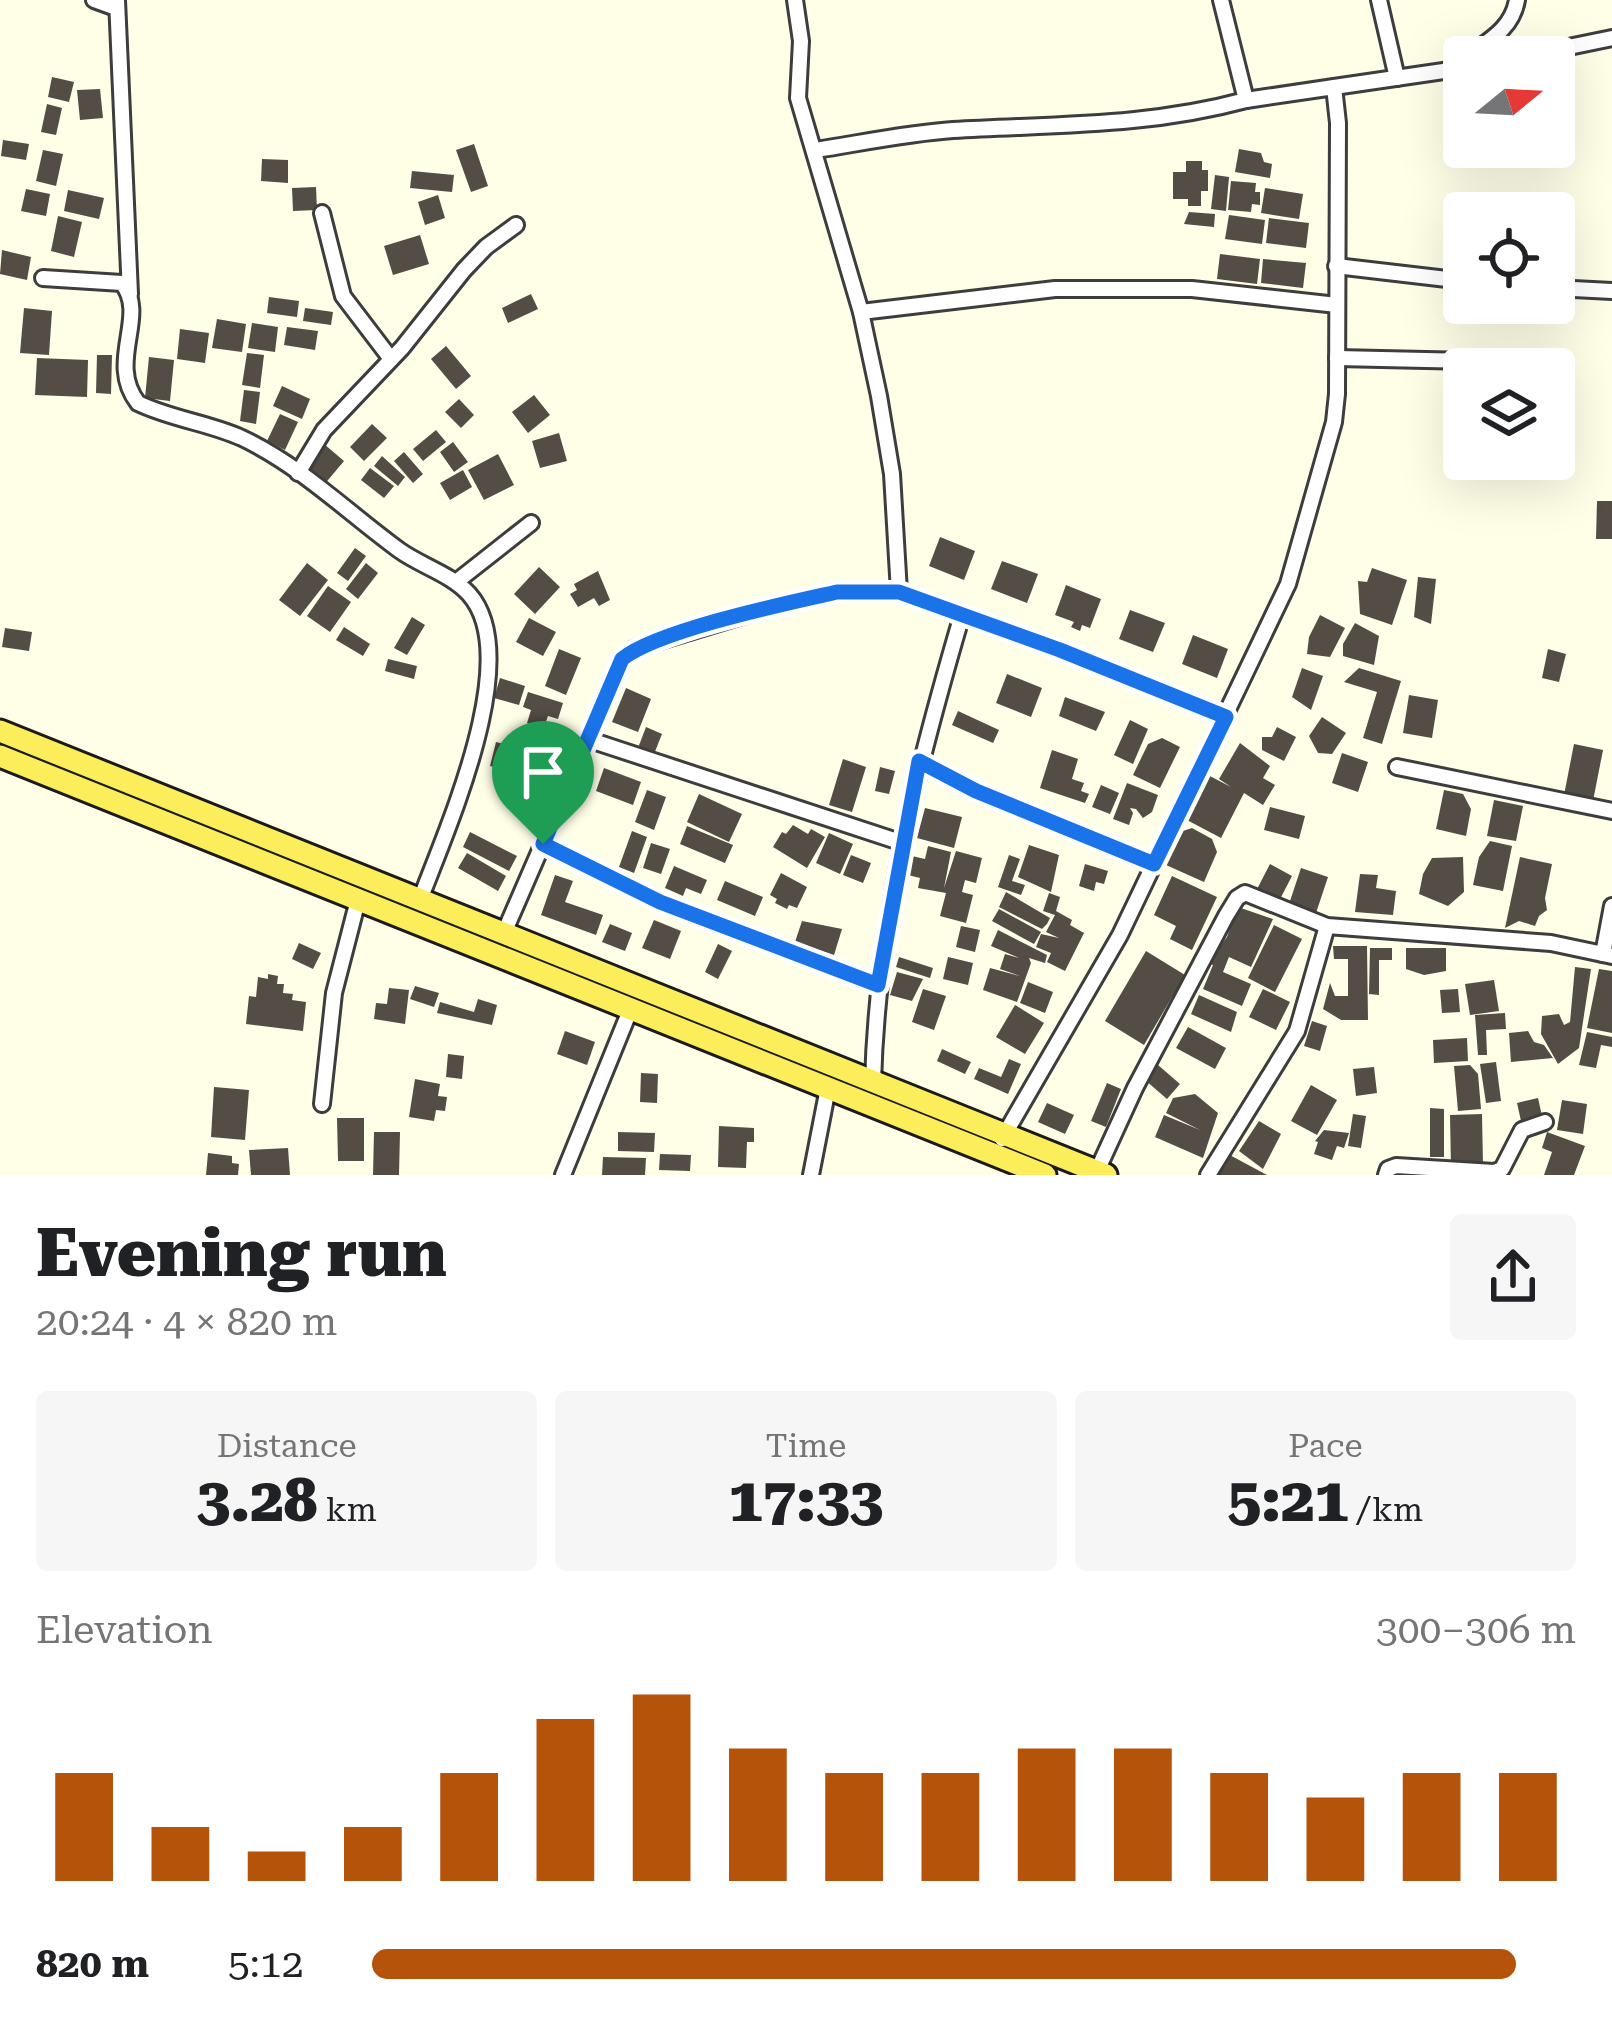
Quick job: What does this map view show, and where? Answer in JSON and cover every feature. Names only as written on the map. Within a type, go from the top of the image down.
[{"type":"main road","points":[[0,731],[873,1083],[999,1146],[1045,1175]]},
{"type":"main road","points":[[0,755],[828,1088],[999,1146],[1102,1173]]},
{"type":"street","points":[[94,0],[116,4],[130,294],[124,366],[128,387],[138,403],[236,435],[298,472],[402,552],[456,582],[479,609],[491,661],[473,753],[420,900]]},
{"type":"street","points":[[794,0],[802,41],[798,98],[861,312],[892,475],[899,592]]},
{"type":"street","points":[[1221,0],[1246,100]]},
{"type":"street","points":[[1378,0],[1397,78]]},
{"type":"street","points":[[1496,36],[1510,22],[1517,0]]},
{"type":"street","points":[[1575,46],[1612,38]]},
{"type":"street","points":[[816,150],[950,130],[1083,127],[1166,119],[1246,100],[1443,71]]},
{"type":"street","points":[[999,1146],[1120,935],[1288,584],[1334,422],[1338,123],[1334,87]]},
{"type":"street","points":[[322,213],[343,296],[391,359]]},
{"type":"street","points":[[298,472],[324,430],[391,359],[464,270],[516,225]]},
{"type":"street","points":[[1336,266],[1443,279]]},
{"type":"street","points":[[43,278],[116,281],[130,294]]},
{"type":"street","points":[[861,312],[1055,289],[1192,289],[1337,305]]},
{"type":"street","points":[[1575,289],[1612,291]]},
{"type":"street","points":[[1337,358],[1443,360]]},
{"type":"street","points":[[456,582],[531,523]]},
{"type":"street","points":[[504,933],[622,659],[634,649],[768,608],[837,592],[899,592],[1226,717]]},
{"type":"street","points":[[873,1083],[878,985],[903,843],[919,761],[962,615]]},
{"type":"street","points":[[590,740],[903,843]]},
{"type":"street","points":[[919,761],[976,791],[1154,864]]},
{"type":"street","points":[[1397,767],[1612,811]]},
{"type":"street","points":[[543,844],[660,902],[878,985]]},
{"type":"street","points":[[1102,1173],[1135,1088],[1237,898],[1252,895],[1327,926],[1484,936],[1608,955],[1612,906]]},
{"type":"street","points":[[322,1104],[334,993],[358,900]]},
{"type":"street","points":[[1208,1175],[1297,1031],[1327,926]]},
{"type":"street","points":[[563,1175],[631,1008]]},
{"type":"street","points":[[811,1175],[828,1088]]},
{"type":"street","points":[[1386,1175],[1388,1168],[1396,1166],[1493,1172],[1506,1163],[1522,1130],[1545,1122]]},
{"type":"building","points":[[52,77],[74,82],[69,102],[48,97]]},
{"type":"building","points":[[100,89],[103,118],[80,120],[77,90]]},
{"type":"building","points":[[47,104],[62,108],[56,135],[41,132]]},
{"type":"building","points":[[3,140],[29,144],[26,160],[1,156]]},
{"type":"building","points":[[474,144],[488,186],[471,192],[456,150]]},
{"type":"building","points":[[1239,149],[1261,153],[1264,162],[1272,164],[1270,178],[1235,172]]},
{"type":"building","points":[[43,150],[63,154],[56,186],[36,181]]},
{"type":"building","points":[[262,159],[288,160],[288,183],[261,181]]},
{"type":"building","points":[[1186,161],[1202,161],[1202,170],[1208,170],[1208,191],[1201,191],[1201,206],[1188,206],[1188,199],[1173,199],[1173,172],[1186,172]]},
{"type":"building","points":[[412,171],[454,175],[452,192],[410,188]]},
{"type":"building","points":[[1215,175],[1229,177],[1226,211],[1211,209]]},
{"type":"building","points":[[1231,181],[1256,183],[1260,205],[1252,204],[1251,212],[1228,210]]},
{"type":"building","points":[[316,187],[317,210],[293,211],[292,188]]},
{"type":"building","points":[[1265,188],[1303,194],[1299,219],[1261,213]]},
{"type":"building","points":[[26,189],[50,194],[46,216],[21,211]]},
{"type":"building","points":[[68,190],[104,198],[99,219],[64,211]]},
{"type":"building","points":[[438,195],[445,218],[425,225],[418,202]]},
{"type":"building","points":[[1189,212],[1215,214],[1214,227],[1184,224]]},
{"type":"building","points":[[1229,215],[1265,220],[1262,244],[1225,239]]},
{"type":"building","points":[[58,216],[82,222],[74,257],[51,251]]},
{"type":"building","points":[[1269,218],[1309,223],[1306,248],[1266,243]]},
{"type":"building","points":[[420,235],[429,264],[393,275],[384,246]]},
{"type":"building","points":[[2,250],[31,257],[27,280],[0,274]]},
{"type":"building","points":[[1220,254],[1260,259],[1257,284],[1217,279]]},
{"type":"building","points":[[1263,259],[1306,263],[1303,288],[1261,283]]},
{"type":"building","points":[[531,294],[538,309],[508,323],[502,308]]},
{"type":"building","points":[[269,297],[299,301],[297,317],[267,313]]},
{"type":"building","points":[[24,308],[52,311],[49,355],[20,353]]},
{"type":"building","points":[[305,308],[333,312],[331,325],[303,321]]},
{"type":"building","points":[[217,319],[246,324],[242,352],[212,348]]},
{"type":"building","points":[[252,323],[278,327],[275,352],[248,348]]},
{"type":"building","points":[[287,327],[318,331],[315,350],[284,345]]},
{"type":"building","points":[[180,329],[209,333],[205,363],[177,359]]},
{"type":"building","points":[[446,346],[471,376],[456,389],[431,359]]},
{"type":"building","points":[[247,353],[264,355],[260,388],[242,385]]},
{"type":"building","points":[[97,355],[112,355],[111,394],[96,393]]},
{"type":"building","points":[[149,357],[174,360],[170,401],[145,398]]},
{"type":"building","points":[[37,358],[88,360],[87,397],[35,395]]},
{"type":"building","points":[[282,386],[310,399],[302,419],[273,406]]},
{"type":"building","points":[[244,390],[260,392],[256,424],[240,421]]},
{"type":"building","points":[[534,395],[550,415],[528,433],[512,412]]},
{"type":"building","points":[[459,399],[474,415],[461,428],[445,412]]},
{"type":"building","points":[[280,414],[298,422],[285,450],[267,441]]},
{"type":"building","points":[[372,424],[387,438],[364,461],[350,447]]},
{"type":"building","points":[[436,430],[446,442],[423,461],[413,449]]},
{"type":"building","points":[[559,433],[567,461],[540,468],[532,441]]},
{"type":"building","points":[[453,442],[468,462],[454,472],[440,452]]},
{"type":"building","points":[[324,444],[344,461],[323,486],[303,469]]},
{"type":"building","points":[[404,452],[423,474],[413,483],[394,461]]},
{"type":"building","points":[[498,454],[514,485],[484,500],[468,470]]},
{"type":"building","points":[[382,456],[405,477],[398,486],[374,466]]},
{"type":"building","points":[[370,468],[394,486],[384,498],[361,480]]},
{"type":"building","points":[[463,470],[472,487],[450,500],[440,483]]},
{"type":"building","points":[[1597,501],[1612,501],[1612,539],[1596,539]]},
{"type":"building","points":[[940,537],[975,551],[964,580],[929,566]]},
{"type":"building","points":[[355,548],[366,556],[348,581],[337,573]]},
{"type":"building","points":[[1002,561],[1038,574],[1027,603],[991,589]]},
{"type":"building","points":[[307,563],[328,580],[300,616],[279,600]]},
{"type":"building","points":[[366,563],[378,573],[358,599],[346,589]]},
{"type":"building","points":[[539,567],[560,587],[535,614],[514,594]]},
{"type":"building","points":[[1372,568],[1407,580],[1392,625],[1360,614],[1358,581],[1367,582]]},
{"type":"building","points":[[598,571],[610,600],[599,606],[594,598],[578,607],[570,594],[577,590],[574,584]]},
{"type":"building","points":[[1418,577],[1436,579],[1431,624],[1414,617]]},
{"type":"building","points":[[1066,585],[1101,599],[1090,628],[1082,625],[1080,631],[1071,627],[1074,622],[1055,615]]},
{"type":"building","points":[[328,586],[351,602],[330,632],[307,616]]},
{"type":"building","points":[[1130,610],[1165,623],[1153,652],[1119,639]]},
{"type":"building","points":[[1320,615],[1345,628],[1330,657],[1307,654]]},
{"type":"building","points":[[412,617],[425,625],[407,655],[394,648]]},
{"type":"building","points":[[529,618],[556,632],[543,656],[516,642]]},
{"type":"building","points":[[1355,623],[1379,636],[1374,665],[1343,656],[1343,644]]},
{"type":"building","points":[[344,627],[370,644],[363,656],[336,640]]},
{"type":"building","points":[[5,628],[32,632],[29,651],[2,647]]},
{"type":"building","points":[[1193,635],[1228,649],[1217,678],[1182,664]]},
{"type":"building","points":[[559,649],[581,658],[566,695],[545,686]]},
{"type":"building","points":[[1548,649],[1566,654],[1559,682],[1542,678]]},
{"type":"building","points":[[388,659],[417,666],[414,679],[385,671]]},
{"type":"building","points":[[1302,668],[1323,676],[1311,710],[1292,697]]},
{"type":"building","points":[[1359,668],[1401,681],[1382,744],[1363,738],[1377,692],[1344,682]]},
{"type":"building","points":[[1007,674],[1042,688],[1031,717],[996,703]]},
{"type":"building","points":[[500,678],[525,686],[519,705],[494,698]]},
{"type":"building","points":[[626,688],[651,699],[638,732],[612,722]]},
{"type":"building","points":[[528,692],[563,703],[558,719],[548,716],[545,724],[549,726],[541,736],[533,734],[535,726],[527,723],[531,710],[523,707]]},
{"type":"building","points":[[1409,695],[1438,700],[1432,738],[1403,733]]},
{"type":"building","points":[[1065,697],[1105,712],[1096,731],[1059,716]]},
{"type":"building","points":[[958,711],[999,730],[993,743],[952,725]]},
{"type":"building","points":[[1322,717],[1346,733],[1332,754],[1318,753],[1309,736]]},
{"type":"building","points":[[1130,720],[1148,729],[1133,764],[1114,755]]},
{"type":"building","points":[[646,727],[662,734],[654,754],[638,748]]},
{"type":"building","points":[[1277,727],[1296,737],[1284,761],[1262,750],[1262,737],[1272,737]]},
{"type":"building","points":[[1162,738],[1180,747],[1160,788],[1133,775],[1148,744]]},
{"type":"building","points":[[496,742],[541,753],[535,777],[490,766]]},
{"type":"building","points":[[1240,743],[1270,766],[1263,778],[1275,785],[1263,805],[1244,793],[1221,838],[1185,819],[1208,775],[1231,787],[1219,779]]},
{"type":"building","points":[[1574,744],[1603,750],[1593,801],[1564,795]]},
{"type":"building","points":[[1052,750],[1078,759],[1072,779],[1084,783],[1081,791],[1089,794],[1085,803],[1040,788]]},
{"type":"building","points":[[1342,753],[1368,762],[1358,792],[1332,783]]},
{"type":"building","points":[[843,759],[866,767],[852,812],[829,805]]},
{"type":"building","points":[[880,767],[895,771],[889,794],[875,791]]},
{"type":"building","points":[[604,768],[641,782],[633,805],[596,791]]},
{"type":"building","points":[[1127,783],[1158,795],[1152,812],[1143,818],[1130,808],[1129,825],[1113,819]]},
{"type":"building","points":[[1101,785],[1119,793],[1110,814],[1092,807]]},
{"type":"building","points":[[647,790],[666,797],[654,830],[635,822]]},
{"type":"building","points":[[1444,790],[1463,794],[1471,809],[1466,836],[1436,829]]},
{"type":"building","points":[[699,794],[742,814],[729,842],[687,822]]},
{"type":"building","points":[[1494,800],[1523,806],[1516,841],[1487,836]]},
{"type":"building","points":[[1270,807],[1305,816],[1299,839],[1264,830]]},
{"type":"building","points":[[925,808],[962,817],[954,848],[917,838]]},
{"type":"building","points":[[793,825],[825,837],[807,868],[773,847]]},
{"type":"building","points":[[687,826],[733,845],[725,863],[680,844]]},
{"type":"building","points":[[1192,828],[1212,839],[1217,852],[1204,882],[1166,865],[1180,832]]},
{"type":"building","points":[[632,831],[647,837],[634,873],[619,867]]},
{"type":"building","points":[[470,832],[517,856],[509,871],[463,847]]},
{"type":"building","points":[[829,833],[853,844],[840,874],[816,863]]},
{"type":"building","points":[[1490,841],[1512,846],[1503,891],[1473,885],[1479,857]]},
{"type":"building","points":[[651,843],[670,849],[661,874],[643,868]]},
{"type":"building","points":[[1029,845],[1059,855],[1051,892],[1018,877]]},
{"type":"building","points":[[928,846],[951,852],[944,888],[956,851],[982,858],[976,883],[965,880],[962,892],[973,895],[966,923],[940,916],[946,893],[918,888],[920,878],[908,875],[912,856],[925,859]]},
{"type":"building","points":[[467,853],[506,876],[498,891],[458,868]]},
{"type":"building","points":[[851,855],[871,863],[863,883],[843,875]]},
{"type":"building","points":[[1009,855],[1020,859],[1012,881],[1025,885],[1021,895],[998,887]]},
{"type":"building","points":[[1463,857],[1464,892],[1448,906],[1419,894],[1432,858]]},
{"type":"building","points":[[1520,857],[1552,864],[1547,910],[1535,926],[1519,921],[1505,928]]},
{"type":"building","points":[[1085,864],[1108,871],[1104,884],[1096,882],[1094,891],[1079,886]]},
{"type":"building","points":[[1270,864],[1292,876],[1278,903],[1256,891]]},
{"type":"building","points":[[674,866],[707,880],[701,894],[686,888],[683,896],[665,888]]},
{"type":"building","points":[[1301,868],[1328,877],[1315,916],[1288,907]]},
{"type":"building","points":[[781,873],[807,887],[797,908],[789,905],[787,909],[770,895]]},
{"type":"building","points":[[1360,874],[1378,875],[1376,888],[1396,891],[1393,915],[1355,912]]},
{"type":"building","points":[[555,875],[573,881],[565,902],[603,915],[596,935],[541,915]]},
{"type":"building","points":[[1172,876],[1217,897],[1192,950],[1170,939],[1176,926],[1154,915]]},
{"type":"building","points":[[725,881],[763,897],[755,916],[717,900]]},
{"type":"building","points":[[1006,892],[1050,918],[1047,924],[1042,929],[999,907]]},
{"type":"building","points":[[1049,893],[1060,897],[1056,911],[1084,933],[1065,971],[1047,962],[1051,953],[1036,947],[1041,934],[1059,938],[1046,932],[1055,915],[1043,911]]},
{"type":"building","points":[[1238,907],[1273,919],[1251,967],[1229,957],[1223,972],[1251,984],[1242,1006],[1203,989],[1213,965],[1207,963],[1227,937]]},
{"type":"building","points":[[999,909],[1041,932],[1034,944],[992,921]]},
{"type":"building","points":[[654,920],[681,931],[670,959],[642,948]]},
{"type":"building","points":[[802,921],[842,929],[834,955],[795,942]]},
{"type":"building","points":[[610,924],[632,933],[625,951],[602,942]]},
{"type":"building","points":[[1274,925],[1302,939],[1275,992],[1248,978]]},
{"type":"building","points":[[961,926],[980,930],[975,952],[956,947]]},
{"type":"building","points":[[998,930],[1047,955],[1045,963],[1029,958],[1017,1002],[983,990],[990,968],[1020,976],[1000,969],[1005,954],[1019,958],[991,946]]},
{"type":"building","points":[[299,943],[321,953],[313,969],[292,959]]},
{"type":"building","points":[[718,944],[732,951],[718,979],[705,972]]},
{"type":"building","points":[[1333,946],[1367,946],[1368,1020],[1341,1020],[1323,1009],[1330,983],[1335,996],[1348,996],[1348,959],[1334,959]]},
{"type":"building","points":[[1370,948],[1392,948],[1392,960],[1379,960],[1379,995],[1369,994]]},
{"type":"building","points":[[1406,948],[1446,948],[1446,971],[1424,975],[1406,969]]},
{"type":"building","points":[[1146,951],[1185,975],[1144,1045],[1105,1021]]},
{"type":"building","points":[[899,957],[933,968],[930,978],[896,967]]},
{"type":"building","points":[[948,957],[973,963],[968,985],[943,979]]},
{"type":"building","points":[[1575,967],[1591,969],[1579,1048],[1558,1064],[1541,1034],[1542,1016],[1559,1014],[1564,1025],[1570,1022]]},
{"type":"building","points":[[1599,969],[1612,971],[1612,1033],[1587,1028]]},
{"type":"building","points":[[897,972],[923,979],[912,1001],[890,995]]},
{"type":"building","points":[[268,974],[278,976],[277,984],[284,984],[283,993],[293,994],[292,1000],[306,1002],[303,1031],[246,1024],[249,996],[256,997],[258,977],[268,979]]},
{"type":"building","points":[[1494,980],[1499,1011],[1470,1015],[1465,984]]},
{"type":"building","points":[[1028,982],[1053,992],[1045,1013],[1020,1003]]},
{"type":"building","points":[[415,986],[439,993],[434,1007],[410,999]]},
{"type":"building","points":[[389,988],[409,990],[405,1024],[374,1019],[376,1003],[387,1004]]},
{"type":"building","points":[[923,989],[946,996],[934,1030],[912,1022]]},
{"type":"building","points":[[1263,989],[1290,1002],[1276,1030],[1249,1017]]},
{"type":"building","points":[[1458,989],[1460,1012],[1442,1013],[1440,990]]},
{"type":"building","points":[[1199,995],[1237,1012],[1231,1032],[1191,1014]]},
{"type":"building","points":[[478,999],[497,1005],[492,1025],[437,1013],[440,1002],[474,1012]]},
{"type":"building","points":[[1015,1005],[1044,1023],[1025,1054],[996,1037]]},
{"type":"building","points":[[1505,1013],[1506,1029],[1486,1030],[1487,1055],[1478,1055],[1475,1015]]},
{"type":"building","points":[[1312,1021],[1327,1026],[1320,1051],[1304,1046]]},
{"type":"building","points":[[1188,1027],[1226,1048],[1215,1069],[1176,1048]]},
{"type":"building","points":[[565,1031],[595,1042],[587,1065],[557,1054]]},
{"type":"building","points":[[1528,1031],[1553,1058],[1511,1062],[1509,1033]]},
{"type":"building","points":[[1587,1032],[1612,1037],[1612,1047],[1601,1045],[1596,1068],[1579,1065]]},
{"type":"building","points":[[1467,1038],[1468,1061],[1434,1063],[1433,1040]]},
{"type":"building","points":[[942,1049],[971,1062],[965,1074],[937,1061]]},
{"type":"building","points":[[448,1054],[464,1056],[462,1079],[446,1077]]},
{"type":"building","points":[[1009,1059],[1021,1064],[1008,1094],[974,1079],[979,1068],[1001,1077]]},
{"type":"building","points":[[1496,1062],[1501,1101],[1486,1103],[1480,1064]]},
{"type":"building","points":[[1158,1065],[1180,1084],[1167,1099],[1145,1080]]},
{"type":"building","points":[[1470,1065],[1478,1074],[1481,1109],[1458,1111],[1454,1066]]},
{"type":"building","points":[[1374,1067],[1377,1093],[1356,1096],[1353,1069]]},
{"type":"building","points":[[641,1073],[658,1074],[657,1103],[640,1102]]},
{"type":"building","points":[[415,1079],[440,1084],[438,1096],[447,1097],[445,1111],[436,1110],[434,1121],[409,1117]]},
{"type":"building","points":[[1107,1083],[1121,1089],[1106,1127],[1091,1121]]},
{"type":"building","points":[[1311,1085],[1337,1100],[1317,1135],[1291,1121]]},
{"type":"building","points":[[214,1087],[249,1090],[245,1140],[211,1137]]},
{"type":"building","points":[[1195,1094],[1218,1113],[1203,1158],[1155,1137],[1164,1115],[1200,1130],[1166,1113],[1173,1098]]},
{"type":"building","points":[[1538,1098],[1542,1116],[1521,1121],[1517,1103]]},
{"type":"building","points":[[1562,1100],[1587,1104],[1583,1134],[1557,1130]]},
{"type":"building","points":[[1047,1103],[1074,1115],[1065,1134],[1038,1122]]},
{"type":"building","points":[[1430,1108],[1444,1109],[1444,1157],[1430,1157]]},
{"type":"building","points":[[1353,1114],[1366,1116],[1361,1148],[1348,1146]]},
{"type":"building","points":[[1482,1114],[1483,1166],[1451,1167],[1450,1115]]},
{"type":"building","points":[[337,1118],[364,1118],[364,1161],[338,1161]]},
{"type":"building","points":[[1259,1121],[1281,1134],[1263,1169],[1239,1151]]},
{"type":"building","points":[[719,1126],[754,1128],[754,1142],[747,1142],[746,1168],[718,1167]]},
{"type":"building","points":[[1324,1130],[1349,1133],[1344,1148],[1337,1146],[1332,1160],[1314,1154],[1315,1141]]},
{"type":"building","points":[[374,1132],[400,1132],[399,1175],[373,1175]]},
{"type":"building","points":[[618,1132],[655,1133],[654,1152],[618,1151]]},
{"type":"building","points":[[1547,1132],[1585,1146],[1574,1175],[1544,1175],[1552,1152],[1542,1148]]},
{"type":"building","points":[[288,1148],[290,1175],[251,1175],[249,1150]]},
{"type":"building","points":[[208,1153],[232,1156],[232,1163],[239,1164],[238,1175],[206,1175]]},
{"type":"building","points":[[1226,1153],[1267,1175],[1214,1175]]},
{"type":"building","points":[[660,1154],[691,1155],[690,1171],[659,1170]]},
{"type":"building","points":[[603,1157],[646,1158],[645,1175],[602,1175]]},
{"type":"route","points":[[837,592],[899,592],[1226,717],[1154,864],[976,791],[919,761],[878,985],[660,902],[543,844],[622,659],[634,649],[659,641],[837,592]]}]
